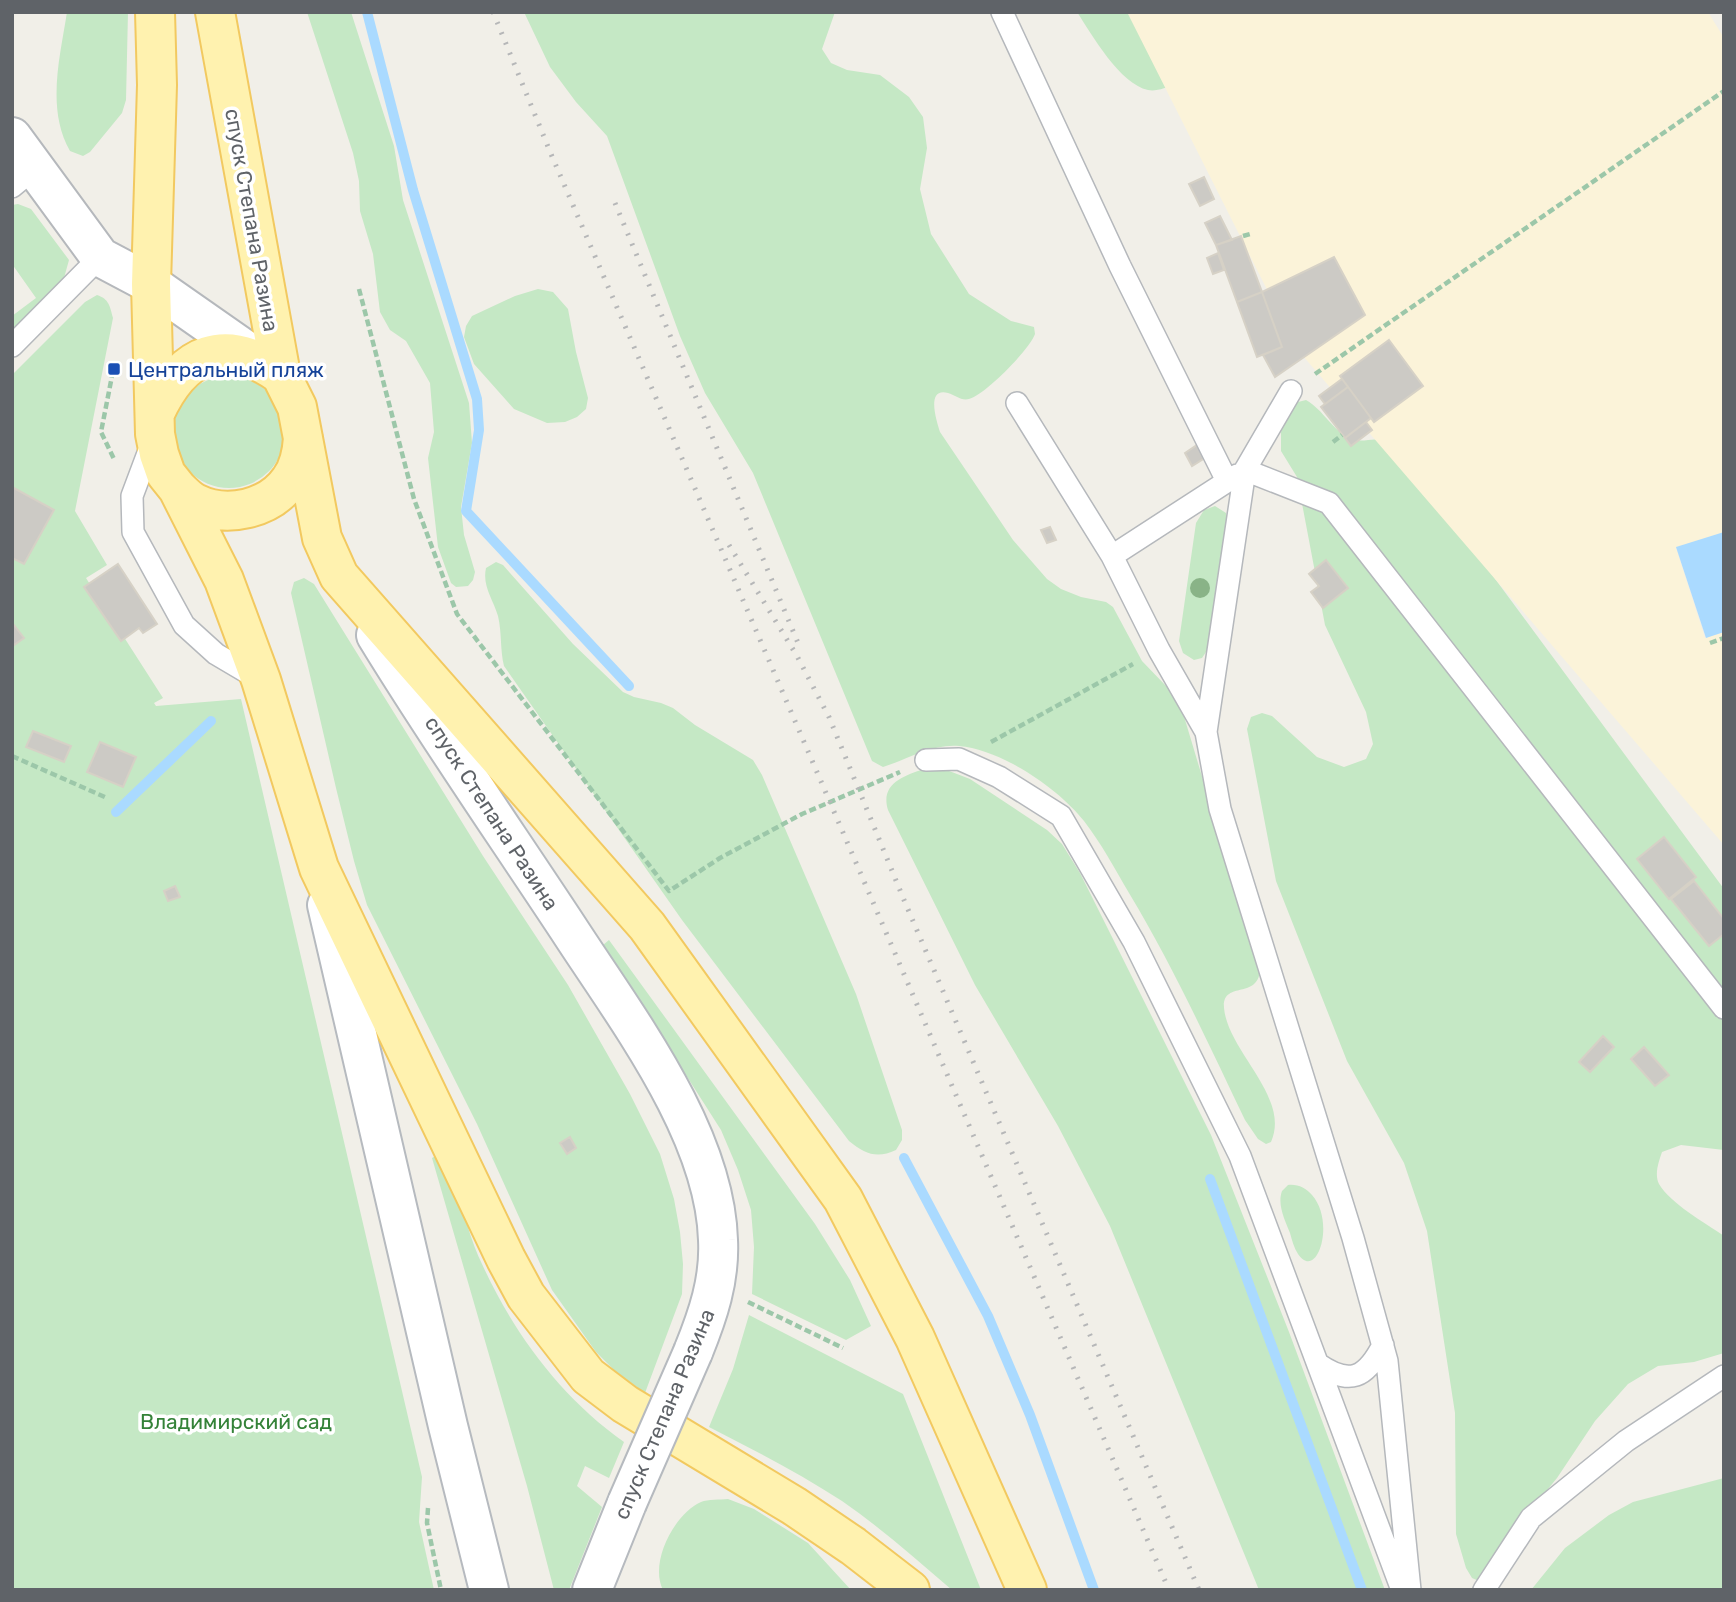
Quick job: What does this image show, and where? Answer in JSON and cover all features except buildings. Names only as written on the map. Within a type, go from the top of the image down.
[{"type":"main road","points":[[155,12],[157,85],[151,284],[155,424],[159,454],[166,474],[178,489],[224,580],[261,680],[319,869],[448,1426],[489,1590]]},
{"type":"main road","name":"спуск Степана Разина","points":[[215,12],[271,368],[298,407],[322,538],[339,576],[384,649],[655,1061],[697,1145],[712,1197],[719,1239],[716,1282],[709,1312],[592,1590]]},
{"type":"main road","points":[[12,137],[24,178],[100,257],[151,284],[271,368]]},
{"type":"main road","points":[[155,424],[164,392],[177,375],[192,363],[226,352],[243,355],[271,368]]},
{"type":"main road","points":[[178,489],[195,503],[215,509],[238,510],[260,505],[277,495],[291,480],[299,465],[303,438]]},
{"type":"main road","points":[[339,576],[647,926],[843,1199],[915,1338],[1027,1590]]},
{"type":"main road","points":[[319,869],[526,1296],[588,1376],[625,1404],[794,1506],[853,1546],[910,1590]]},
{"type":"lane","points":[[1002,12],[1120,266],[1236,476],[1206,732],[1220,808],[1353,1238],[1387,1361],[1410,1590]]},
{"type":"lane","points":[[12,346],[100,257]]},
{"type":"lane","points":[[1112,556],[1236,476],[1291,391]]},
{"type":"lane","points":[[1017,403],[1112,556],[1159,650],[1206,732]]},
{"type":"lane","points":[[155,424],[132,496],[133,533],[184,625],[216,654],[261,680]]},
{"type":"lane","points":[[1236,476],[1329,503],[1724,1008]]},
{"type":"lane","points":[[926,760],[959,760],[999,777],[1061,816],[1134,942],[1241,1156],[1402,1590]]},
{"type":"lane","points":[[1318,1364],[1341,1376],[1353,1377],[1366,1372],[1383,1345]]},
{"type":"lane","points":[[1484,1590],[1531,1518],[1626,1441],[1724,1376]]},
{"type":"path","points":[[1291,391],[1724,91]]},
{"type":"path","points":[[1243,236],[1250,234]]},
{"type":"path","points":[[359,289],[414,499],[457,614],[669,891],[720,858],[802,814],[926,760]]},
{"type":"path","points":[[114,369],[101,432],[132,496]]},
{"type":"path","points":[[1333,442],[1342,435]]},
{"type":"path","points":[[1710,643],[1724,638]]},
{"type":"path","points":[[959,760],[1159,650]]},
{"type":"path","points":[[12,756],[107,797]]},
{"type":"path","points":[[747,1301],[843,1348]]},
{"type":"path","points":[[428,1500],[427,1523],[441,1590]]},
{"type":"green space","points":[[67,12],[128,12],[126,100],[122,113],[90,152],[83,156],[70,151],[58,118],[57,83]]},
{"type":"green space","points":[[307,12],[351,12],[394,146],[403,200],[469,403],[472,443],[461,507],[464,535],[475,572],[468,586],[456,587],[451,583],[438,547],[428,458],[434,432],[430,383],[406,341],[390,330],[380,312],[373,254],[360,211],[359,181],[353,153]]},
{"type":"green space","points":[[524,12],[835,12],[822,49],[831,63],[847,70],[880,75],[909,97],[923,117],[927,148],[920,189],[931,234],[969,294],[1011,321],[1034,327],[1035,334],[1006,371],[976,396],[961,399],[948,393],[937,395],[934,407],[940,432],[1013,540],[1047,579],[1061,589],[1081,597],[1106,602],[1113,607],[1142,661],[1167,687],[1183,713],[1260,970],[1253,985],[1228,994],[1224,1008],[1228,1025],[1273,1108],[1275,1125],[1271,1142],[1266,1144],[1258,1139],[1245,1120],[1160,948],[1102,847],[1073,808],[1028,773],[976,749],[939,747],[883,767],[872,761],[753,473],[705,393],[680,336],[607,136],[576,102],[550,67]]},
{"type":"green space","points":[[1077,12],[1195,12],[1175,85],[1148,90],[1127,79],[1099,45]]},
{"type":"green space","points":[[18,204],[31,209],[69,260],[64,278],[12,330],[12,316],[36,298],[12,264],[12,205]]},
{"type":"green space","points":[[538,289],[553,292],[568,309],[588,398],[586,409],[565,422],[547,423],[514,409],[474,364],[464,337],[472,316],[515,296]]},
{"type":"green space","name":"Владимирский сад","points":[[97,295],[108,304],[113,318],[75,511],[107,565],[86,578],[163,698],[154,703],[156,706],[241,699],[422,1477],[419,1522],[434,1590],[12,1590],[12,375],[85,302]]},
{"type":"green space","points":[[229,376],[250,380],[268,393],[281,411],[285,432],[281,453],[268,471],[250,484],[229,488],[208,484],[190,471],[177,453],[173,432],[177,411],[190,393],[208,380]]},
{"type":"green space","points":[[1306,400],[1345,435],[1356,440],[1380,440],[1400,450],[1724,889],[1724,1150],[1681,1145],[1662,1152],[1657,1176],[1659,1184],[1671,1199],[1724,1236],[1724,1353],[1694,1362],[1658,1366],[1628,1384],[1595,1421],[1557,1478],[1514,1530],[1479,1581],[1472,1578],[1466,1568],[1456,1534],[1455,1413],[1427,1231],[1404,1163],[1347,1061],[1276,881],[1247,729],[1251,717],[1262,713],[1272,716],[1317,757],[1344,767],[1366,759],[1373,744],[1366,712],[1325,625],[1297,477],[1281,451],[1281,432],[1290,410],[1298,402]]},
{"type":"green space","points":[[1215,506],[1226,513],[1229,523],[1210,646],[1202,658],[1194,660],[1183,653],[1179,641],[1196,523],[1204,510]]},
{"type":"green space","points":[[496,562],[503,565],[573,644],[623,692],[673,708],[695,725],[753,760],[762,775],[856,994],[902,1130],[902,1140],[896,1150],[871,1154],[849,1141],[682,920],[504,666],[498,616],[485,581],[486,568]]},
{"type":"green space","points":[[304,578],[314,584],[483,856],[568,985],[630,1094],[660,1154],[674,1199],[680,1232],[682,1294],[645,1393],[616,1372],[596,1352],[552,1290],[477,1124],[367,905],[336,788],[291,593],[294,582]]},
{"type":"green space","points":[[924,769],[944,769],[970,779],[1047,830],[1062,844],[1080,873],[1211,1135],[1289,1332],[1385,1590],[1259,1590],[1110,1226],[1058,1126],[975,985],[888,810],[886,801],[890,787],[901,778]]},
{"type":"green space","points":[[609,940],[815,1224],[850,1280],[871,1326],[846,1340],[752,1294],[754,1247],[751,1210],[738,1170],[721,1130],[603,945]]},
{"type":"green space","points":[[437,1155],[456,1194],[482,1264],[524,1339],[580,1405],[624,1442],[609,1478],[585,1466],[577,1486],[602,1507],[569,1590],[554,1590],[527,1486],[432,1158]]},
{"type":"green space","points":[[1288,1185],[1307,1190],[1319,1206],[1323,1233],[1317,1255],[1312,1260],[1305,1261],[1298,1254],[1282,1212],[1282,1191]]},
{"type":"green space","points":[[749,1315],[903,1394],[981,1590],[952,1590],[842,1501],[793,1471],[709,1427],[733,1369]]},
{"type":"green space","points":[[1724,1478],[1724,1590],[1531,1590],[1565,1548],[1609,1515],[1633,1502]]},
{"type":"green space","points":[[728,1499],[754,1509],[808,1543],[851,1590],[663,1590],[659,1567],[673,1528],[691,1508],[701,1502]]},
{"type":"sand","points":[[1127,12],[1708,12],[1724,38],[1724,532],[1676,548],[1705,638],[1724,632],[1724,845],[1297,349]]},
{"type":"water","points":[[1724,532],[1724,632],[1706,638],[1676,547]]},
{"type":"waterway","points":[[367,12],[413,190],[477,399],[479,430],[466,511],[629,686]]},
{"type":"waterway","points":[[116,812],[211,721]]},
{"type":"waterway","points":[[904,1158],[988,1316],[1030,1415],[1094,1590]]},
{"type":"waterway","points":[[1210,1179],[1362,1590]]},
{"type":"railway","points":[[493,12],[551,154],[1169,1590]]},
{"type":"railway","points":[[615,203],[798,643]]},
{"type":"railway","points":[[729,545],[797,656],[829,717],[904,900],[1199,1590]]},
{"type":"place","name":"Центральный пляж","points":[[114,369]]}]
